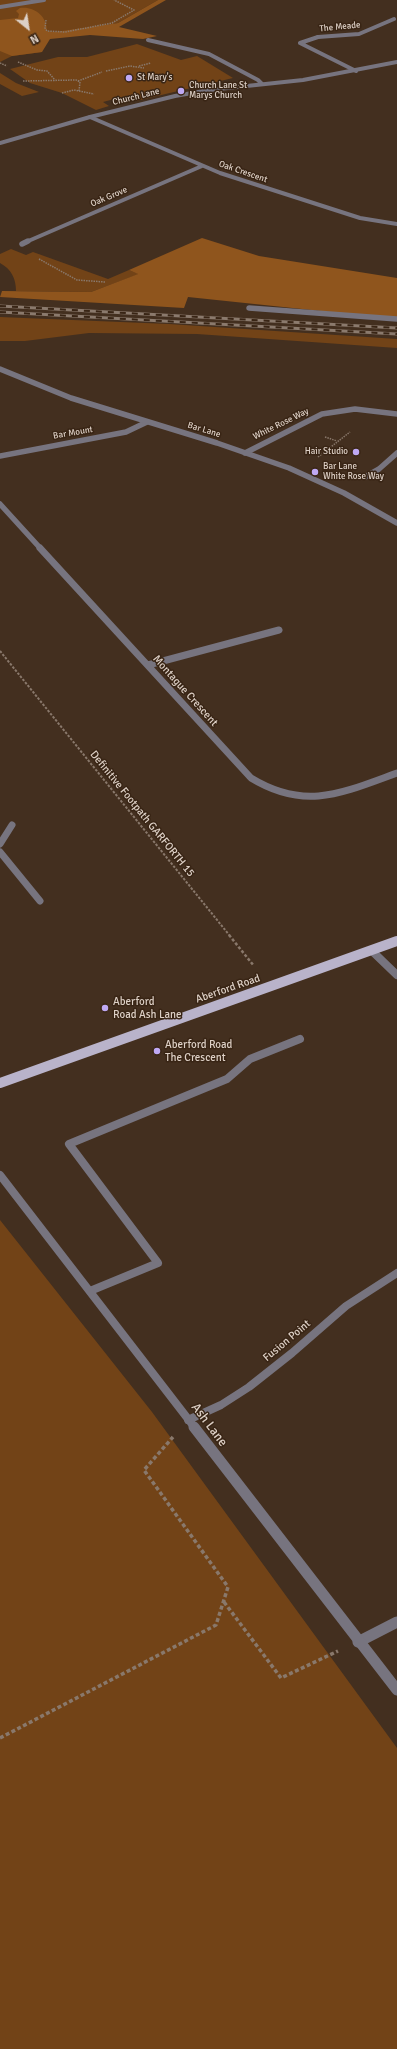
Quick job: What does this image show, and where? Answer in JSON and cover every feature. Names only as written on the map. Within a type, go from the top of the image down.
[{"type":"main road","name":"Aberford Road","points":[[0,1084],[397,941]]},
{"type":"street","points":[[0,8],[44,0]]},
{"type":"street","name":"The Meade","points":[[356,70],[300,43],[318,37],[359,34],[394,19]]},
{"type":"street","points":[[148,40],[209,54],[258,80],[262,84]]},
{"type":"street","name":"Church Lane","points":[[0,143],[90,117],[193,92],[303,80],[397,62]]},
{"type":"street","name":"Oak Crescent","points":[[90,117],[202,166],[360,218],[397,224]]},
{"type":"street","name":"Oak Grove","points":[[22,244],[202,166]]},
{"type":"street","points":[[249,308],[397,318]]},
{"type":"street","name":"Bar Lane","points":[[0,370],[50,391],[245,452],[290,468],[370,507],[397,523]]},
{"type":"street","name":"White Rose Way","points":[[245,452],[322,414],[355,409],[397,414]]},
{"type":"street","name":"Bar Mount","points":[[0,456],[120,434],[136,429],[147,422]]},
{"type":"street","points":[[365,477],[379,469],[397,453]]},
{"type":"street","name":"Montague Crescent","points":[[0,504],[251,778],[263,787],[291,796],[317,798],[335,794],[397,773]]},
{"type":"street","points":[[148,666],[279,630]]},
{"type":"street","points":[[0,844],[12,825]]},
{"type":"street","points":[[0,852],[40,901]]},
{"type":"street","points":[[371,950],[397,975]]},
{"type":"street","points":[[90,1291],[158,1263],[69,1144],[227,1079],[250,1059],[300,1039]]},
{"type":"street","name":"Ash Lane","points":[[0,1176],[90,1291],[358,1642],[397,1690]]},
{"type":"street","name":"Fusion Point","points":[[188,1420],[221,1405],[249,1387],[292,1354],[346,1306],[397,1273]]},
{"type":"street","points":[[358,1642],[397,1622]]},
{"type":"path","points":[[28,3],[47,18],[45,28],[47,31],[55,32],[112,23],[134,10],[114,0]]},
{"type":"path","points":[[18,62],[37,70],[48,71],[55,80]]},
{"type":"path","points":[[0,63],[6,66]]},
{"type":"path","points":[[106,71],[130,66],[144,68]]},
{"type":"path","points":[[23,81],[67,79],[78,81],[102,72]]},
{"type":"path","points":[[78,81],[80,82],[79,91]]},
{"type":"path","points":[[22,244],[28,253],[73,280],[93,283],[105,282]]},
{"type":"path","points":[[290,468],[317,458],[360,424],[355,409]]},
{"type":"path","points":[[324,437],[338,441]]},
{"type":"path","name":"Definitive Footpath GARFORTH 15","points":[[0,651],[271,987]]},
{"type":"path","points":[[0,1738],[216,1624],[228,1587],[144,1470],[188,1420]]},
{"type":"path","points":[[223,1601],[281,1678],[358,1642]]},
{"type":"shaded area","points":[[0,0],[158,0],[118,23],[45,36],[42,52],[12,56],[0,62]]},
{"type":"shaded area","points":[[158,0],[166,0],[119,27],[157,36],[143,39],[90,35],[50,39],[42,52],[12,56],[0,51],[0,20],[18,18],[19,14],[16,11],[20,8],[35,10],[45,21],[47,31],[55,32],[118,23]]},
{"type":"shaded area","points":[[137,44],[181,60],[197,56],[233,78],[136,101],[118,98],[103,102],[109,106],[96,110],[62,93],[30,83],[10,69],[58,57],[87,57]]},
{"type":"shaded area","points":[[0,73],[16,83],[39,92],[22,96],[0,84]]},
{"type":"shaded area","points":[[202,238],[259,256],[397,278],[397,319],[188,297],[184,308],[0,297],[2,291],[91,292],[138,274],[129,270]]},
{"type":"shaded area","points":[[11,249],[26,255],[33,252],[108,279],[129,270],[139,274],[91,292],[16,291],[12,274],[0,263],[0,254]]},
{"type":"shaded area","points":[[0,317],[169,324],[397,339],[397,348],[197,334],[89,333],[25,341],[0,341]]},
{"type":"shaded area","points":[[0,1220],[152,1412],[397,1748],[397,2049],[0,2049]]},
{"type":"railway","points":[[0,306],[397,328]]},
{"type":"railway","points":[[0,312],[397,334]]},
{"type":"place","name":"St Mary's","points":[[129,78]]},
{"type":"place","name":"Church Lane St Marys Church","points":[[181,91]]},
{"type":"place","name":"Hair Studio","points":[[356,452]]},
{"type":"place","name":"Bar Lane White Rose Way","points":[[315,472]]},
{"type":"place","name":"Aberford Road Ash Lane","points":[[105,1008]]},
{"type":"place","name":"Aberford Road The Crescent","points":[[157,1051]]}]
